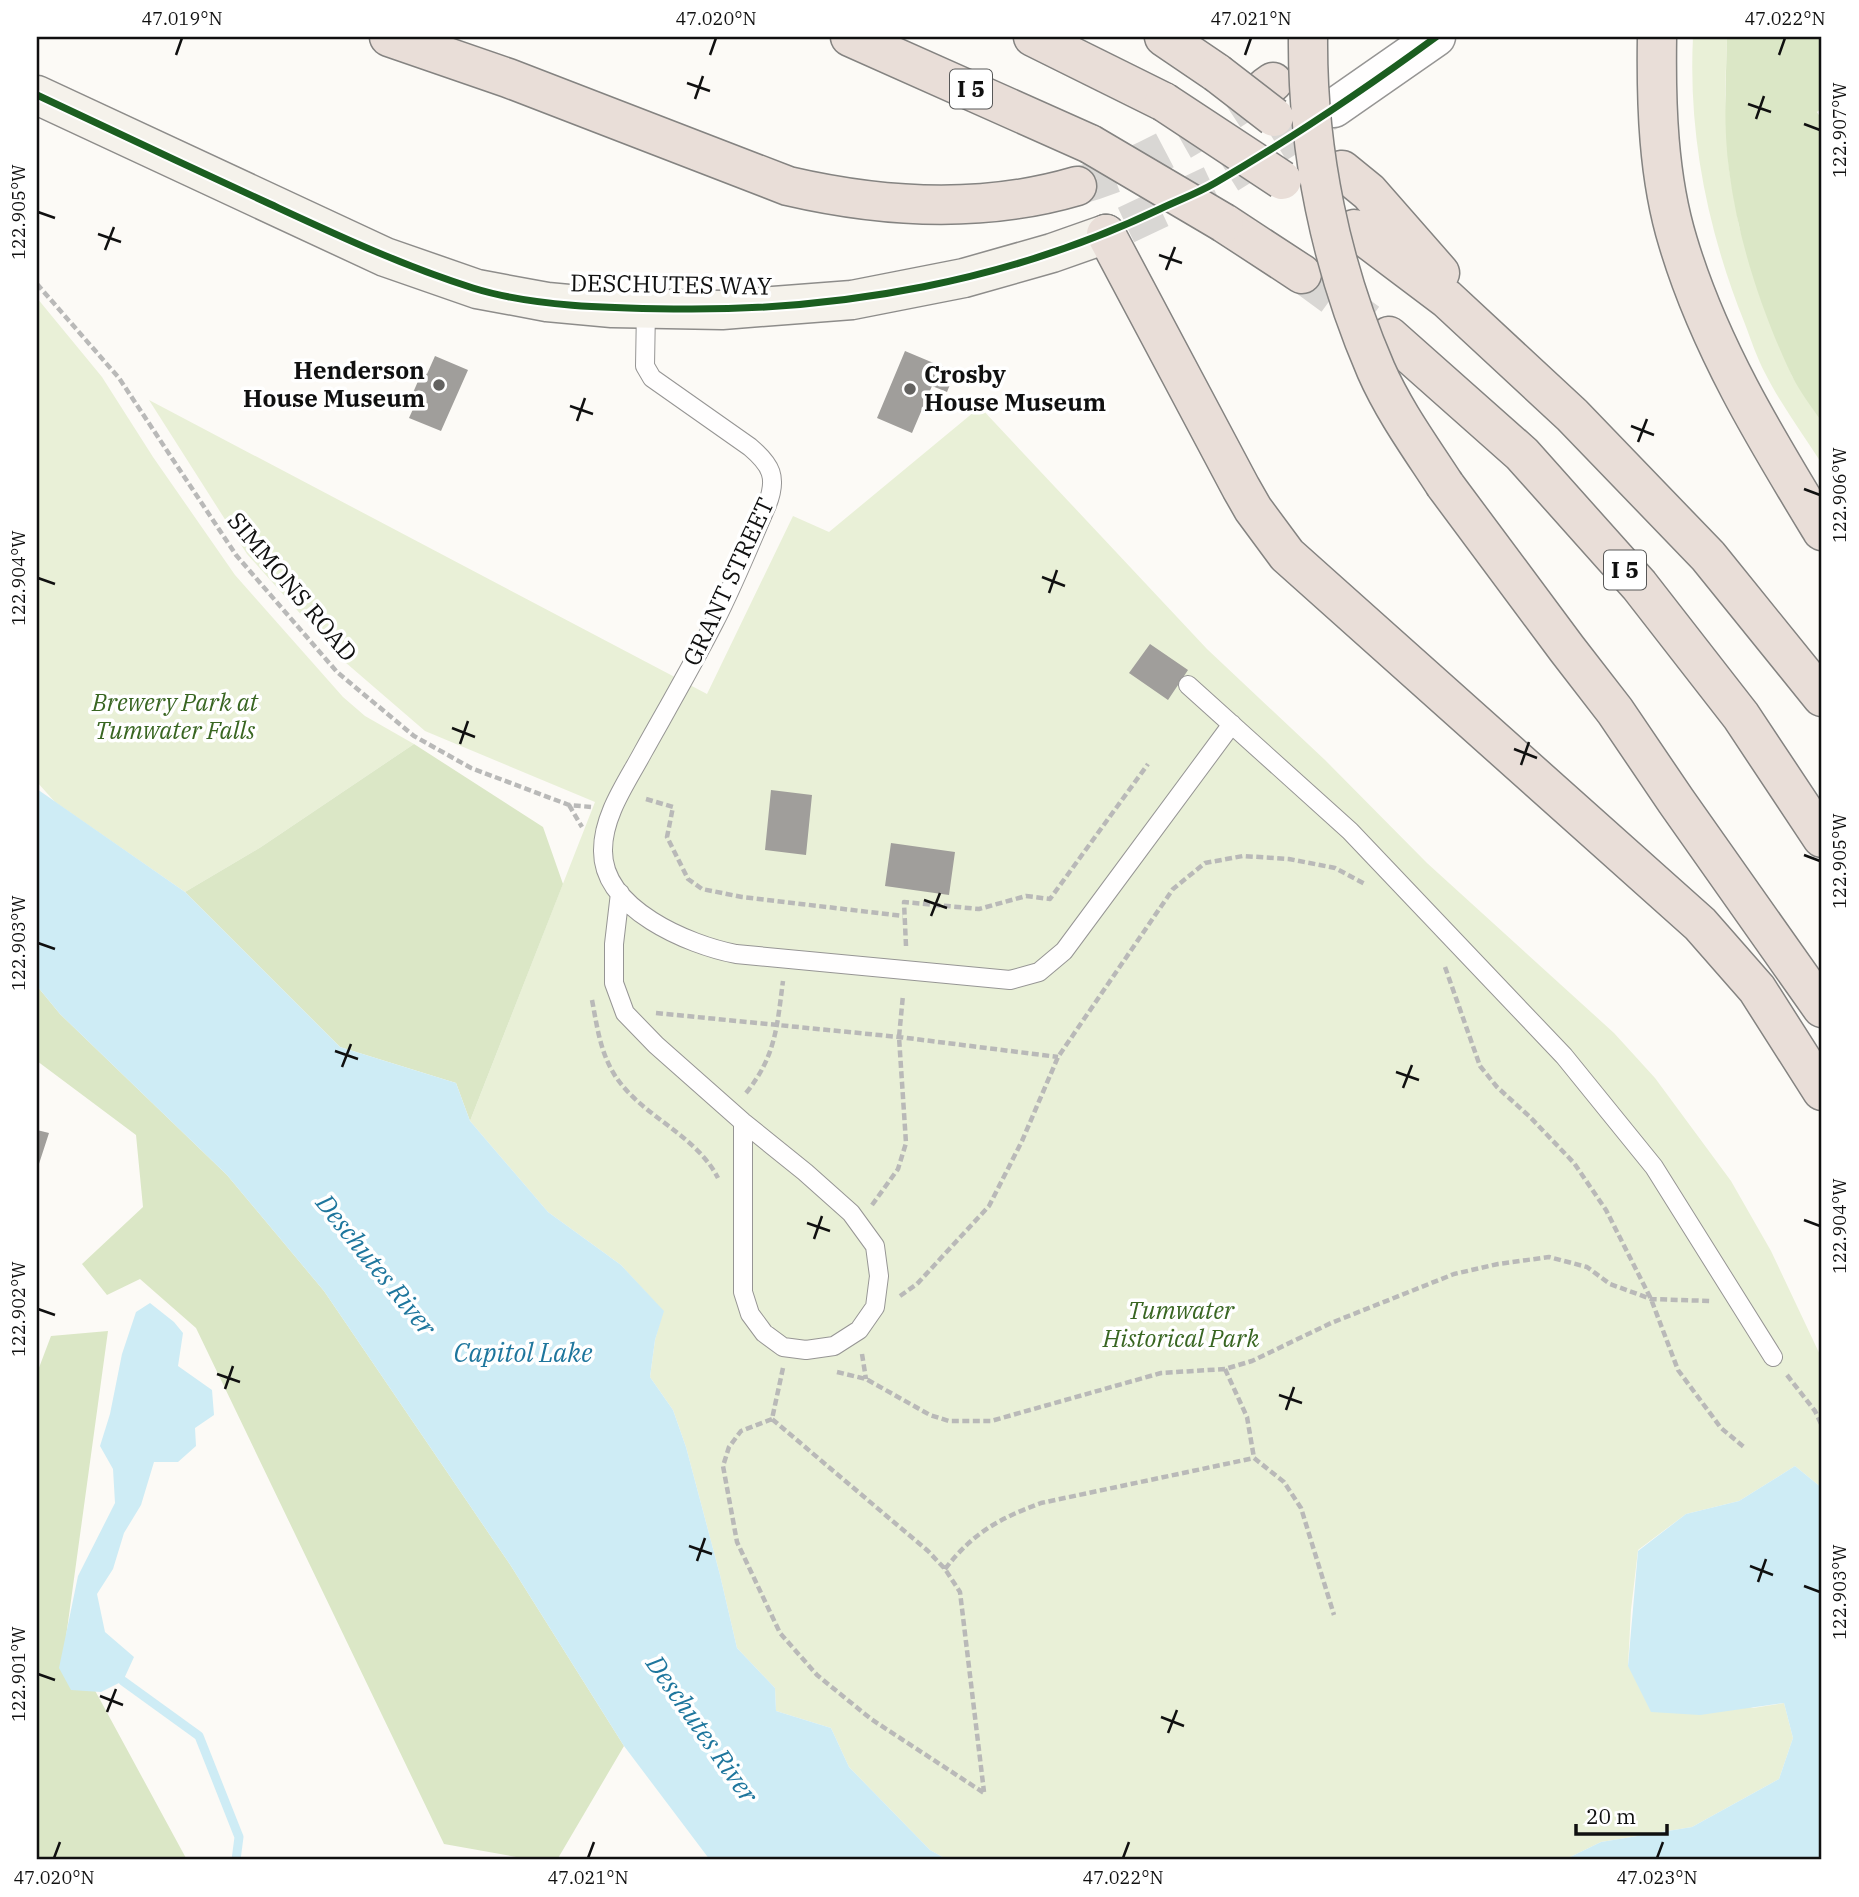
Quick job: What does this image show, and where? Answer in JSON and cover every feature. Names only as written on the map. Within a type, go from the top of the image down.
[{"type":"highway","points":[[389,37],[508,78]]},
{"type":"highway","points":[[411,37],[508,78],[788,186],[828,195],[928,206],[1031,198],[1077,186]]},
{"type":"highway","name":"I 5","points":[[850,37],[1090,144],[1224,223],[1302,274]]},
{"type":"highway","points":[[1033,37],[1164,102],[1282,180]]},
{"type":"highway","points":[[1164,37],[1217,73],[1271,96]]},
{"type":"highway","points":[[1308,37],[1309,102],[1314,143],[1340,274],[1377,371],[1399,415],[1445,485],[1615,711],[1822,1008]]},
{"type":"highway","points":[[1657,37],[1656,83],[1668,195],[1677,240],[1696,295],[1722,356],[1822,531]]},
{"type":"highway","points":[[1342,170],[1369,192],[1529,375]]},
{"type":"highway","points":[[1354,229],[1447,299],[1572,415],[1708,556],[1822,697]]},
{"type":"highway","points":[[1116,230],[1241,488],[1287,555],[1700,924],[1756,989],[1822,1091]]},
{"type":"highway","name":"I 5","points":[[1389,336],[1522,454],[1639,585],[1741,716],[1822,838]]},
{"type":"main road","name":"DESCHUTES WAY","points":[[37,95],[385,257],[477,289],[547,302],[646,309],[722,310],[852,300],[964,278],[1116,230]]},
{"type":"street","points":[[1335,108],[1436,37]]},
{"type":"lane","name":"GRANT STREET","points":[[620,893],[606,867],[603,852],[606,828],[622,793],[715,621],[767,505],[773,480],[769,467],[750,447],[652,378],[645,366],[646,309]]},
{"type":"lane","points":[[1188,685],[1350,831],[1564,1056],[1654,1167],[1773,1357]]},
{"type":"lane","points":[[620,893],[643,915],[663,928],[715,950],[1010,980],[1029,975],[1039,972],[1063,951],[1232,724]]},
{"type":"lane","points":[[620,893],[614,944],[614,983],[625,1013],[656,1045],[743,1122],[851,1213],[875,1246],[879,1276],[875,1307],[859,1330],[834,1346],[806,1350],[783,1347],[764,1333],[750,1314],[743,1292],[743,1122]]},
{"type":"path","points":[[906,947],[904,902],[979,909],[1026,895],[1050,899],[1148,764]]},
{"type":"path","points":[[646,799],[673,807],[667,837],[688,879],[702,889],[742,897],[903,916]]},
{"type":"path","points":[[569,805],[586,835]]},
{"type":"path","points":[[896,1286],[896,1298],[917,1284],[989,1206],[1022,1141],[1058,1057],[1173,889],[1205,863],[1243,856],[1289,859],[1335,868],[1368,886]]},
{"type":"path","points":[[1444,963],[1480,1066],[1497,1087],[1574,1163],[1606,1210],[1651,1299],[1678,1370],[1721,1428],[1745,1448]]},
{"type":"path","points":[[738,1103],[756,1082],[772,1053],[783,973]]},
{"type":"path","points":[[593,989],[592,999],[602,1051],[615,1076],[631,1094],[709,1161],[720,1181]]},
{"type":"path","points":[[867,1211],[898,1169],[906,1143],[899,1037],[903,995]]},
{"type":"path","points":[[652,1014],[659,1012],[899,1037],[1058,1057]]},
{"type":"path","points":[[834,1371],[866,1379],[930,1415],[949,1422],[991,1421],[1161,1373],[1225,1368],[1252,1361],[1332,1323],[1454,1274],[1498,1264],[1549,1257],[1587,1267],[1610,1284],[1651,1299],[1739,1301]]},
{"type":"path","points":[[866,1379],[862,1352],[868,1347]]},
{"type":"path","points":[[1773,1357],[1815,1411],[1822,1426]]},
{"type":"path","points":[[772,1419],[787,1369],[777,1366]]},
{"type":"path","points":[[1225,1368],[1247,1417],[1254,1458],[1284,1482],[1301,1507],[1334,1615]]},
{"type":"path","points":[[772,1419],[928,1551],[945,1569],[960,1592],[984,1793],[871,1719],[817,1675],[780,1633],[737,1542],[723,1466],[729,1447],[741,1431],[772,1419]]},
{"type":"path","points":[[945,1569],[964,1545],[1008,1515],[1041,1503],[1254,1458]]},
{"type":"green space","points":[[1693,37],[1727,37],[1725,95],[1729,169],[1739,226],[1760,297],[1792,376],[1822,423],[1822,464],[1762,367],[1721,254],[1697,147],[1692,74]]},
{"type":"green space","points":[[1727,37],[1822,37],[1822,108],[1817,112],[1822,120],[1822,423],[1794,380],[1780,350],[1761,300],[1738,222],[1726,137]]},
{"type":"green space","name":"Brewery Park at Tumwater Falls","points":[[37,298],[102,377],[153,457],[235,575],[343,697],[365,716],[414,744],[261,847],[185,892],[55,802],[37,782]]},
{"type":"green space","name":"Tumwater Historical Park","points":[[149,400],[707,694],[793,516],[829,532],[980,407],[1207,649],[1325,760],[1427,863],[1614,1033],[1655,1078],[1731,1181],[1771,1251],[1822,1359],[1822,1488],[1795,1466],[1739,1501],[1686,1514],[1638,1550],[1628,1666],[1753,1708],[1784,1703],[1793,1738],[1779,1779],[1692,1827],[1601,1842],[1564,1860],[948,1860],[930,1850],[849,1767],[831,1728],[776,1711],[775,1688],[737,1648],[686,1447],[673,1410],[650,1377],[655,1340],[663,1311],[621,1265],[548,1212],[470,1121],[595,802],[425,731],[338,656],[247,554]]},
{"type":"green space","points":[[414,744],[543,827],[563,884],[470,1121],[456,1083],[340,1047],[185,892],[261,847]]},
{"type":"green space","points":[[37,986],[60,1014],[227,1175],[324,1291],[511,1566],[624,1746],[557,1860],[533,1860],[444,1844],[196,1328],[140,1279],[107,1295],[82,1264],[143,1207],[136,1135],[37,1061]]},
{"type":"green space","points":[[108,1331],[66,1637],[187,1860],[37,1860],[37,1373],[51,1336]]},
{"type":"water","name":"Capitol Lake","points":[[37,789],[185,892],[340,1047],[456,1083],[470,1121],[548,1212],[621,1265],[664,1311],[655,1340],[650,1377],[673,1410],[686,1447],[737,1648],[775,1688],[776,1711],[831,1728],[849,1767],[930,1850],[948,1860],[710,1860],[624,1746],[511,1566],[324,1291],[227,1175],[60,1014],[37,986]]},
{"type":"water","points":[[150,1303],[183,1333],[178,1366],[212,1390],[214,1415],[195,1428],[196,1446],[178,1462],[154,1462],[141,1505],[124,1533],[113,1569],[97,1594],[105,1632],[134,1657],[123,1681],[101,1692],[71,1690],[59,1668],[78,1576],[115,1503],[113,1469],[100,1446],[110,1414],[122,1354],[136,1312]]},
{"type":"water","points":[[1795,1466],[1822,1488],[1822,1860],[1564,1860],[1601,1842],[1692,1827],[1779,1779],[1793,1738],[1784,1703],[1700,1715],[1651,1712],[1628,1666],[1638,1551],[1686,1514],[1739,1501]]},
{"type":"building","name":"Crosby House Museum","points":[[905,351],[955,372],[947,392],[932,386],[912,433],[877,418]]},
{"type":"building","name":"Henderson House Museum","points":[[435,356],[468,370],[441,431],[409,418],[418,398],[412,395],[422,372],[427,374]]},
{"type":"building","points":[[1150,644],[1188,670],[1168,700],[1129,673]]},
{"type":"building","points":[[771,790],[812,795],[806,855],[765,850]]},
{"type":"building","points":[[891,843],[955,852],[949,895],[885,886]]},
{"type":"building","points":[[37,1130],[49,1133],[37,1170]]},
{"type":"waterway","points":[[123,1681],[199,1736],[239,1837],[236,1860]]},
{"type":"tunnel","points":[[1077,186],[1127,168],[1175,145],[1266,87]]},
{"type":"tunnel","points":[[1126,225],[1213,184],[1334,108]]},
{"type":"tunnel","points":[[1302,274],[1368,322]]},
{"type":"cycle path","points":[[37,95],[345,238],[421,270],[473,288],[521,299],[573,305],[651,309],[738,308],[800,304],[924,287],[984,273],[1103,234],[1202,190],[1243,166],[1327,113],[1436,37]]},
{"type":"place","name":"Henderson House Museum","points":[[439,385]]},
{"type":"place","name":"Crosby House Museum","points":[[910,389]]},
{"type":"water label","name":"Deschutes River","points":[[376,1265]]},
{"type":"water label","name":"Deschutes River","points":[[702,1729]]}]
